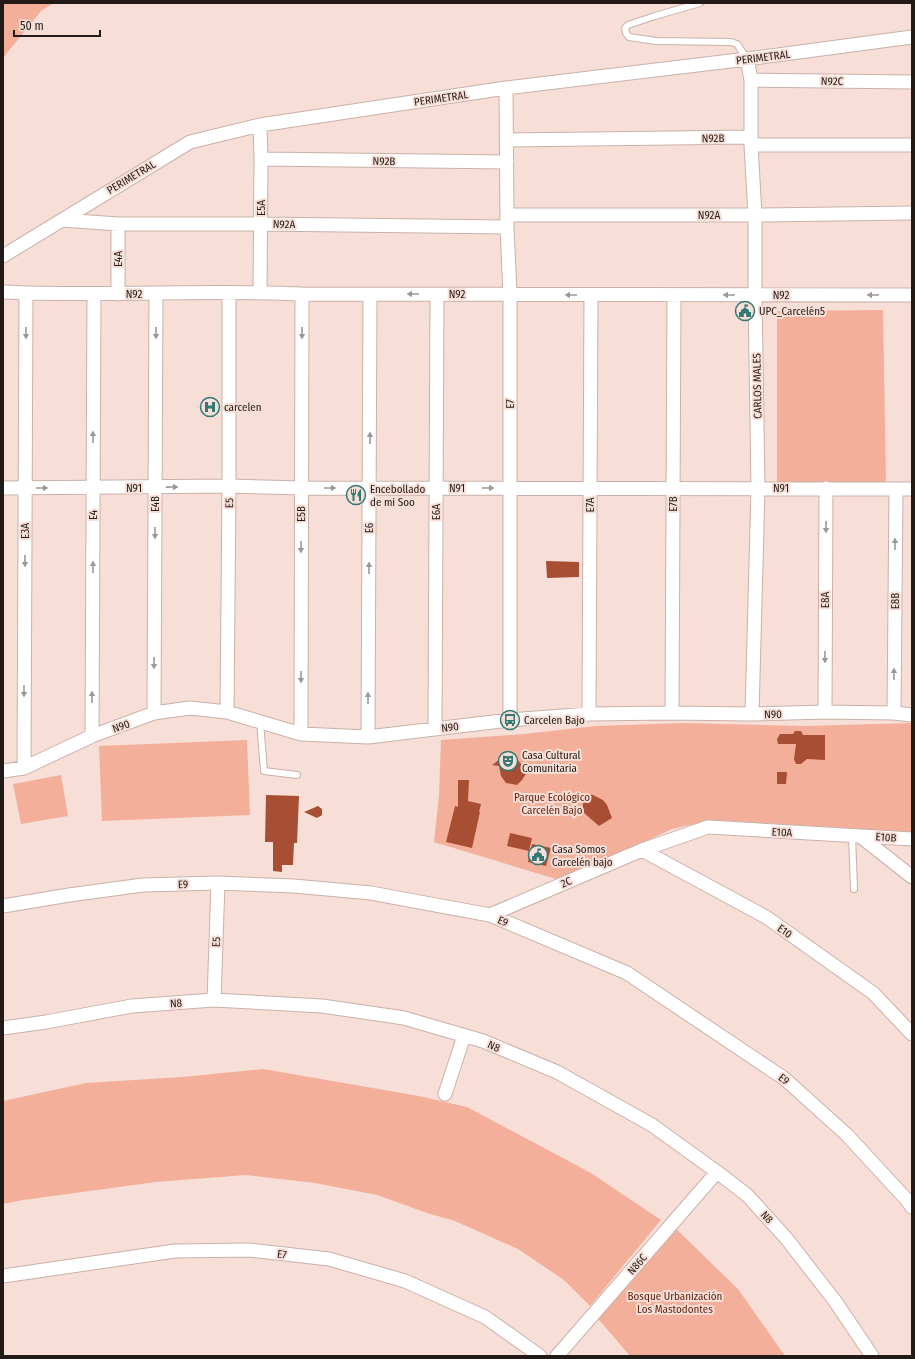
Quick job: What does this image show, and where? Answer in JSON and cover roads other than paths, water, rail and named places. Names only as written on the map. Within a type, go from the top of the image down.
[{"type":"street","name":"PERIMETRAL","points":[[3,256],[190,142],[260,125],[506,88],[747,59],[912,37]]},
{"type":"street","name":"CARLOS MALES","points":[[747,59],[751,80],[751,141],[756,215],[755,295],[758,488],[752,714]]},
{"type":"street","name":"N92C","points":[[751,80],[912,82]]},
{"type":"street","name":"E7","points":[[506,88],[507,221],[510,294],[510,720]]},
{"type":"street","name":"E5A","points":[[260,125],[260,292]]},
{"type":"street","name":"N92B","points":[[507,140],[751,141],[912,145]]},
{"type":"street","name":"N92B","points":[[261,159],[507,162]]},
{"type":"street","name":"N92A","points":[[62,220],[118,224],[261,224],[912,213]]},
{"type":"street","name":"E4A","points":[[118,224],[118,294]]},
{"type":"street","name":"N92","points":[[3,292],[26,294],[260,292],[302,294],[912,295]]},
{"type":"street","name":"E5","points":[[226,712],[229,486],[229,293]]},
{"type":"street","name":"E3A","points":[[24,768],[26,294]]},
{"type":"street","name":"E4","points":[[92,736],[94,294]]},
{"type":"street","name":"E4B","points":[[154,714],[156,294]]},
{"type":"street","name":"E5B","points":[[301,734],[302,294]]},
{"type":"street","name":"E6","points":[[368,737],[370,294]]},
{"type":"street","name":"E6A","points":[[435,729],[437,294]]},
{"type":"street","name":"E7A","points":[[589,714],[591,295]]},
{"type":"street","name":"E7B","points":[[672,713],[674,295]]},
{"type":"street","name":"N91","points":[[3,488],[155,488],[229,486],[302,488],[912,489]]},
{"type":"street","name":"E8A","points":[[825,712],[826,488]]},
{"type":"street","name":"E8B","points":[[894,713],[896,489]]},
{"type":"street","name":"N90","points":[[3,771],[24,768],[92,736],[154,714],[190,708],[226,712],[301,734],[368,737],[510,720],[589,714],[752,714],[825,712],[894,713],[912,715]]},
{"type":"street","name":"E10A","points":[[642,850],[708,827],[856,835]]},
{"type":"street","name":"E10B","points":[[856,835],[912,839]]},
{"type":"street","points":[[856,835],[912,876]]},
{"type":"street","name":"2C","points":[[490,915],[642,850]]},
{"type":"street","name":"E10","points":[[642,850],[766,917],[873,993],[912,1034]]},
{"type":"street","name":"E5","points":[[214,1000],[218,883]]},
{"type":"street","name":"E9","points":[[3,906],[70,894],[143,885],[218,883],[294,886],[371,893],[490,915],[627,973],[785,1079],[847,1135],[906,1199],[912,1208]]},
{"type":"street","name":"N8","points":[[3,1028],[46,1022],[132,1006],[214,1000],[322,1006],[404,1018],[483,1041],[557,1072],[652,1125],[747,1195],[786,1238],[835,1301],[872,1356]]},
{"type":"street","points":[[445,1094],[464,1036]]},
{"type":"street","name":"N86C","points":[[558,1356],[717,1172]]},
{"type":"street","name":"E7","points":[[3,1276],[175,1250],[249,1250],[329,1259],[405,1281],[485,1317],[540,1356]]},
{"type":"lane","points":[[700,3],[628,25],[625,28],[626,33],[629,37],[656,41],[731,42],[737,44],[747,59]]},
{"type":"lane","points":[[260,722],[264,771],[297,775]]},
{"type":"lane","points":[[854,889],[856,835]]},
{"type":"place","name":"UPC_Carcelén5","points":[[745,311]]},
{"type":"place","name":"carcelen","points":[[210,407]]},
{"type":"place","name":"Encebollado de mi Soo","points":[[356,495]]},
{"type":"place","name":"Carcelen Bajo","points":[[510,720]]},
{"type":"place","name":"Casa Cultural Comunitaria","points":[[508,761]]},
{"type":"place","name":"Casa Somos Carcelén bajo","points":[[538,855]]},
{"type":"park label","name":"Parque Ecológico Carcelén Bajo","points":[[552,803]]},
{"type":"park label","name":"Bosque Urbanización Los Mastodontes","points":[[675,1302]]}]
